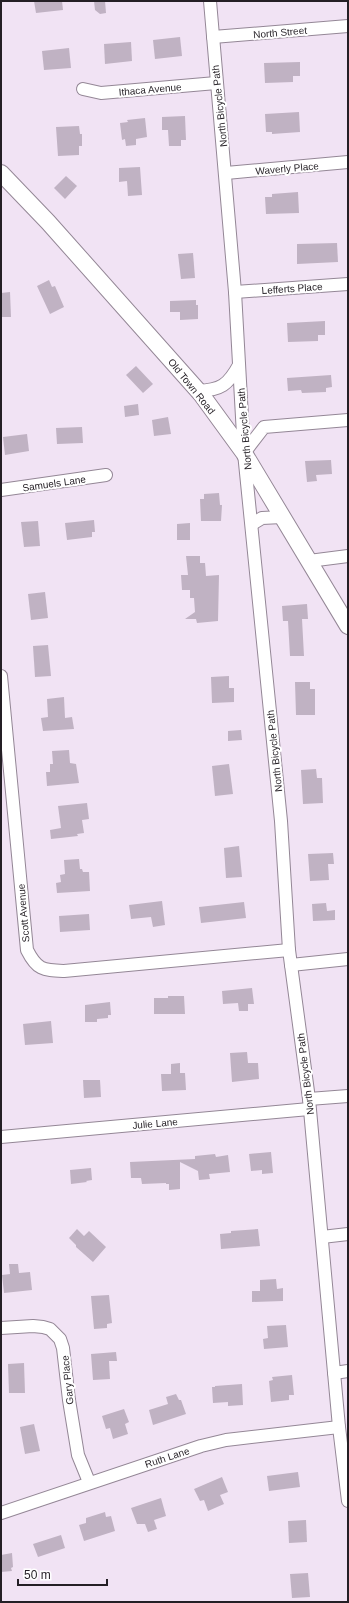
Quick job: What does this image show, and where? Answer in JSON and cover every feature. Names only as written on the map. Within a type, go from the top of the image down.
[{"type":"main road","name":"Old Town Road","points":[[1,172],[48,222],[198,391],[244,453],[348,626]]},
{"type":"street","name":"North Bicycle Path","points":[[210,1],[216,84],[226,173],[235,292],[244,453],[281,821],[289,950],[309,1104],[339,1427],[348,1501]]},
{"type":"street","name":"North Street","points":[[213,37],[348,26]]},
{"type":"street","name":"Ithaca Avenue","points":[[83,89],[101,93],[216,84]]},
{"type":"street","name":"Waverly Place","points":[[226,173],[348,162]]},
{"type":"street","name":"Lefferts Place","points":[[235,292],[348,284]]},
{"type":"street","points":[[198,391],[212,390],[229,382],[239,365]]},
{"type":"street","points":[[244,453],[264,427],[348,420]]},
{"type":"street","name":"Samuels Lane","points":[[1,490],[106,475]]},
{"type":"street","points":[[252,524],[262,518],[282,517]]},
{"type":"street","points":[[309,561],[348,556]]},
{"type":"street","name":"Scott Avenue","points":[[1,676],[27,950],[34,963],[46,970],[64,970],[289,950]]},
{"type":"street","points":[[291,965],[348,959]]},
{"type":"street","name":"Julie Lane","points":[[1,1137],[309,1104],[348,1096]]},
{"type":"street","points":[[322,1237],[348,1234]]},
{"type":"street","name":"Gary Place","points":[[1,1328],[33,1326],[43,1327],[50,1329],[60,1340],[63,1348],[69,1400],[78,1455],[89,1482]]},
{"type":"street","points":[[334,1373],[348,1372]]},
{"type":"street","name":"Ruth Lane","points":[[1,1512],[201,1446],[226,1440],[339,1427]]},
{"type":"building","points":[[34,1],[62,1],[63,10],[36,13]]},
{"type":"building","points":[[94,1],[105,1],[106,13],[100,14],[95,10]]},
{"type":"building","points":[[180,37],[182,56],[155,59],[153,40]]},
{"type":"building","points":[[131,42],[132,61],[105,64],[104,44]]},
{"type":"building","points":[[69,48],[71,68],[44,70],[42,51]]},
{"type":"building","points":[[300,62],[300,76],[293,76],[293,82],[265,83],[264,63]]},
{"type":"building","points":[[299,112],[300,132],[272,134],[272,132],[266,132],[265,114]]},
{"type":"building","points":[[185,116],[186,140],[181,140],[181,146],[169,146],[168,130],[162,130],[162,117]]},
{"type":"building","points":[[145,118],[147,137],[136,139],[136,145],[126,146],[125,139],[122,140],[120,123],[128,122],[127,120]]},
{"type":"building","points":[[79,126],[80,134],[82,134],[82,146],[79,146],[79,155],[58,156],[56,127]]},
{"type":"building","points":[[140,167],[142,195],[128,196],[127,181],[119,182],[119,168]]},
{"type":"building","points":[[66,176],[77,186],[65,199],[54,188]]},
{"type":"building","points":[[298,192],[299,213],[266,214],[265,197],[272,197],[272,194]]},
{"type":"building","points":[[337,243],[338,262],[297,264],[297,244]]},
{"type":"building","points":[[193,253],[195,278],[181,279],[178,254]]},
{"type":"building","points":[[49,280],[52,287],[55,286],[64,307],[50,314],[37,286]]},
{"type":"building","points":[[10,292],[11,317],[1,317],[1,293]]},
{"type":"building","points":[[196,300],[196,305],[198,305],[198,319],[180,320],[180,312],[170,312],[170,301]]},
{"type":"building","points":[[325,321],[325,335],[318,335],[318,341],[288,342],[287,323]]},
{"type":"building","points":[[136,366],[153,384],[143,393],[126,375]]},
{"type":"building","points":[[331,375],[332,387],[326,388],[326,392],[302,393],[301,390],[288,391],[287,378]]},
{"type":"building","points":[[138,404],[139,415],[125,417],[124,406]]},
{"type":"building","points":[[168,417],[171,434],[154,436],[152,420]]},
{"type":"building","points":[[82,427],[83,443],[57,444],[56,428]]},
{"type":"building","points":[[27,434],[29,451],[5,455],[3,437]]},
{"type":"building","points":[[331,460],[332,474],[316,475],[317,481],[307,482],[305,461]]},
{"type":"building","points":[[219,493],[220,505],[222,505],[221,521],[201,521],[200,499],[204,499],[204,494]]},
{"type":"building","points":[[94,520],[95,532],[92,532],[92,537],[67,540],[65,523]]},
{"type":"building","points":[[38,521],[40,546],[24,547],[21,522]]},
{"type":"building","points":[[190,523],[190,540],[177,540],[177,524]]},
{"type":"building","points":[[186,556],[200,556],[200,563],[205,563],[206,576],[219,575],[218,621],[197,623],[196,619],[185,619],[195,612],[194,598],[190,598],[190,590],[182,590],[181,575],[188,575]]},
{"type":"building","points":[[45,592],[48,618],[31,620],[28,594]]},
{"type":"building","points":[[307,604],[308,619],[302,619],[304,656],[290,656],[288,621],[283,621],[282,606]]},
{"type":"building","points":[[48,645],[51,676],[35,677],[33,646]]},
{"type":"building","points":[[229,676],[229,688],[234,688],[234,702],[212,703],[211,677]]},
{"type":"building","points":[[295,682],[310,682],[310,689],[315,689],[315,715],[296,715]]},
{"type":"building","points":[[64,697],[65,718],[72,717],[74,729],[43,731],[41,718],[48,717],[47,699]]},
{"type":"building","points":[[241,730],[242,740],[228,741],[228,731]]},
{"type":"building","points":[[69,750],[70,763],[76,764],[79,783],[47,786],[46,772],[50,772],[50,764],[53,764],[52,751]]},
{"type":"building","points":[[229,764],[233,794],[215,796],[212,766]]},
{"type":"building","points":[[316,769],[317,778],[322,778],[323,803],[303,804],[301,770]]},
{"type":"building","points":[[87,803],[89,819],[82,820],[84,833],[77,834],[78,836],[51,839],[50,830],[61,828],[58,806]]},
{"type":"building","points":[[239,846],[242,877],[226,878],[224,848]]},
{"type":"building","points":[[333,853],[334,864],[328,864],[329,880],[310,881],[308,854]]},
{"type":"building","points":[[79,859],[80,869],[82,869],[83,872],[89,872],[90,891],[57,893],[56,883],[61,882],[60,875],[65,874],[64,860]]},
{"type":"building","points":[[162,901],[165,925],[153,927],[151,917],[131,919],[129,905]]},
{"type":"building","points":[[244,902],[246,918],[201,923],[199,907]]},
{"type":"building","points":[[326,903],[327,911],[335,910],[335,920],[313,921],[312,904]]},
{"type":"building","points":[[89,914],[90,930],[60,932],[59,916]]},
{"type":"building","points":[[252,988],[254,1004],[248,1004],[248,1011],[239,1011],[238,1003],[223,1004],[222,991]]},
{"type":"building","points":[[168,996],[184,996],[185,1014],[154,1014],[154,998],[168,998]]},
{"type":"building","points":[[110,1002],[111,1015],[108,1015],[108,1018],[97,1019],[97,1022],[85,1022],[85,1005]]},
{"type":"building","points":[[51,1021],[53,1043],[25,1045],[23,1024]]},
{"type":"building","points":[[247,1052],[248,1063],[258,1063],[259,1079],[232,1082],[230,1053]]},
{"type":"building","points":[[180,1063],[180,1073],[185,1073],[186,1090],[162,1091],[161,1074],[171,1074],[171,1064]]},
{"type":"building","points":[[83,1080],[100,1080],[101,1097],[84,1098]]},
{"type":"building","points":[[271,1152],[273,1173],[262,1174],[262,1170],[251,1171],[249,1154]]},
{"type":"building","points":[[215,1154],[216,1157],[228,1155],[230,1172],[209,1174],[210,1179],[199,1180],[198,1171],[180,1162],[180,1189],[169,1190],[169,1184],[166,1183],[142,1184],[141,1178],[131,1178],[130,1162],[195,1159],[195,1156]]},
{"type":"building","points":[[91,1168],[92,1180],[71,1184],[70,1170]]},
{"type":"building","points":[[77,1229],[84,1236],[89,1231],[106,1247],[93,1262],[76,1247],[76,1245],[69,1238]]},
{"type":"building","points":[[258,1229],[260,1246],[221,1249],[220,1234],[231,1233],[231,1231]]},
{"type":"building","points":[[9,1264],[18,1264],[19,1273],[30,1272],[32,1290],[4,1293],[2,1275],[10,1274]]},
{"type":"building","points":[[276,1279],[277,1289],[283,1288],[283,1301],[252,1302],[252,1291],[260,1291],[260,1280]]},
{"type":"building","points":[[109,1295],[112,1323],[107,1324],[107,1328],[94,1329],[91,1296]]},
{"type":"building","points":[[286,1325],[288,1347],[264,1349],[263,1339],[268,1338],[267,1326]]},
{"type":"building","points":[[116,1352],[117,1361],[109,1361],[110,1379],[93,1380],[91,1354]]},
{"type":"building","points":[[24,1363],[25,1393],[9,1393],[8,1364]]},
{"type":"building","points":[[292,1375],[294,1395],[289,1395],[289,1400],[271,1402],[269,1381],[273,1380],[272,1377]]},
{"type":"building","points":[[242,1384],[243,1405],[228,1406],[228,1402],[213,1403],[212,1387]]},
{"type":"building","points":[[176,1394],[179,1400],[181,1400],[186,1414],[153,1425],[149,1410],[168,1404],[166,1397]]},
{"type":"building","points":[[124,1409],[129,1422],[125,1424],[128,1434],[113,1439],[110,1428],[106,1429],[102,1416]]},
{"type":"building","points":[[34,1424],[40,1451],[25,1454],[20,1427]]},
{"type":"building","points":[[298,1472],[300,1487],[269,1491],[267,1476]]},
{"type":"building","points":[[222,1477],[228,1492],[220,1495],[224,1504],[208,1511],[204,1500],[200,1501],[194,1489]]},
{"type":"building","points":[[161,1498],[166,1516],[154,1520],[157,1529],[148,1532],[145,1524],[137,1524],[131,1508]]},
{"type":"building","points":[[105,1512],[106,1517],[111,1516],[115,1531],[84,1541],[79,1525],[86,1523],[86,1518]]},
{"type":"building","points":[[306,1520],[307,1542],[289,1543],[288,1521]]},
{"type":"building","points":[[61,1535],[65,1548],[38,1557],[33,1544]]},
{"type":"building","points":[[12,1553],[12,1571],[1,1572],[1,1555]]},
{"type":"building","points":[[308,1573],[310,1597],[292,1598],[290,1574]]}]
